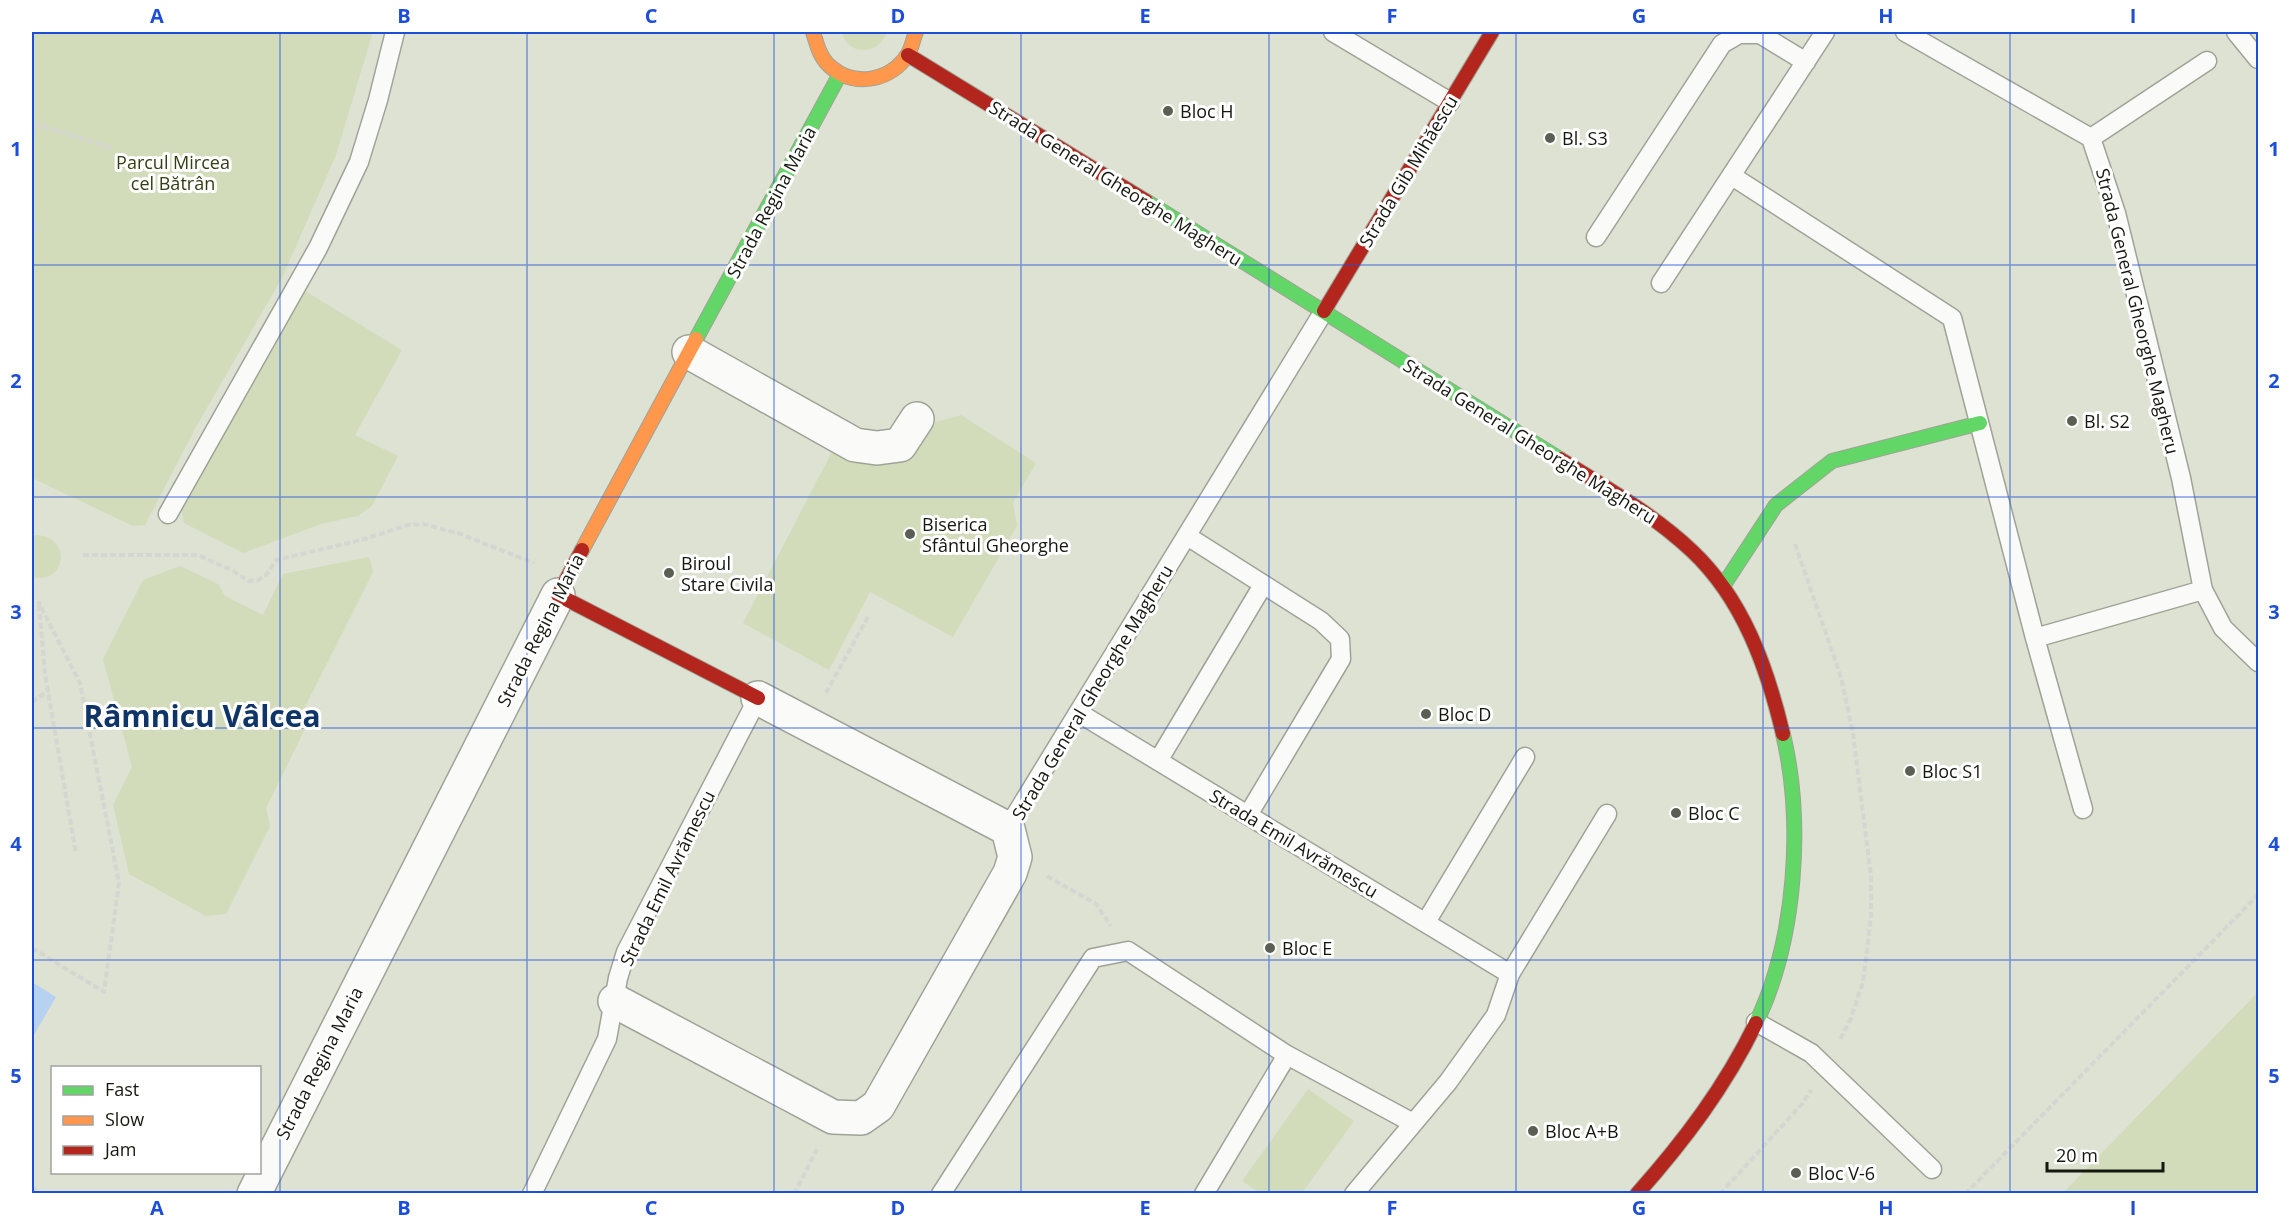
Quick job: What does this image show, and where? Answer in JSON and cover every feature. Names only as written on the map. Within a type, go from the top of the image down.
[{"type":"street","points":[[813,32],[818,50],[827,64],[840,74],[854,79],[869,80],[884,77],[903,64],[914,45],[916,32]]},
{"type":"street","name":"Strada Gib Mihăescu","points":[[1324,311],[1492,32]]},
{"type":"street","name":"Strada General Gheorghe Magheru","points":[[908,55],[1324,311],[1662,525],[1695,553],[1723,586],[1746,625],[1768,679],[1785,743],[1794,827],[1790,906],[1771,988],[1740,1058],[1713,1102],[1682,1144],[1637,1194]]},
{"type":"street","name":"Strada Regina Maria","points":[[254,1194],[558,595],[840,74]]},
{"type":"street","points":[[689,352],[855,445],[877,448],[900,445],[917,419]]},
{"type":"street","points":[[1723,586],[1776,505],[1832,461],[1980,423]]},
{"type":"street","points":[[558,595],[758,698],[1006,845]]},
{"type":"street","name":"Strada General Gheorghe Magheru","points":[[615,1000],[833,1117],[861,1118],[878,1106],[1010,873],[1006,845]]},
{"type":"lane","points":[[168,514],[318,248],[344,194],[359,162],[395,32]]},
{"type":"lane","points":[[1333,32],[1449,102]]},
{"type":"lane","points":[[1661,284],[1826,32]]},
{"type":"lane","points":[[1905,32],[2091,138],[2208,61]]},
{"type":"lane","points":[[2235,32],[2259,59]]},
{"type":"lane","points":[[1596,237],[1722,44],[1739,34],[1760,33],[1806,62]]},
{"type":"lane","name":"Strada General Gheorghe Magheru","points":[[2091,138],[2116,213],[2181,478],[2203,590],[2223,628],[2259,662]]},
{"type":"lane","points":[[1732,176],[1952,318],[2035,638],[2083,809]]},
{"type":"lane","name":"Strada General Gheorghe Magheru","points":[[1006,845],[1079,713],[1324,311]]},
{"type":"lane","points":[[1187,536],[1321,621],[1340,639],[1341,659],[1248,815]]},
{"type":"lane","points":[[1158,761],[1263,585]]},
{"type":"lane","points":[[2035,638],[2203,590]]},
{"type":"lane","name":"Strada Emil Avrămescu","points":[[532,1194],[608,1039],[618,978],[626,952],[758,698]]},
{"type":"lane","name":"Strada Emil Avrămescu","points":[[1079,713],[1510,974]]},
{"type":"lane","points":[[1426,922],[1525,757]]},
{"type":"lane","points":[[1354,1194],[1448,1082],[1496,1015],[1510,974],[1607,814]]},
{"type":"lane","points":[[941,1194],[1093,958],[1128,951],[1287,1055],[1413,1123]]},
{"type":"lane","points":[[1756,1022],[1810,1053],[1932,1169]]},
{"type":"lane","points":[[1204,1194],[1287,1055]]},
{"type":"path","points":[[32,136],[39,125],[111,148]]},
{"type":"path","points":[[32,222],[38,225],[32,236]]},
{"type":"path","points":[[83,555],[198,555],[249,581],[258,580],[267,574],[276,560],[365,539]]},
{"type":"path","points":[[32,948],[104,992],[119,883],[80,683],[38,601],[48,692],[76,854]]},
{"type":"path","points":[[32,702],[48,692]]},
{"type":"path","points":[[1006,845],[1096,904]]},
{"type":"path","points":[[1965,1194],[2259,895]]},
{"type":"path","points":[[794,1194],[833,1117]]},
{"type":"path","points":[[32,1187],[42,1194]]},
{"type":"green space","name":"Parcul Mircea cel Bătrân","points":[[32,32],[373,32],[336,155],[282,278],[196,427],[145,525],[133,526],[32,478]]},
{"type":"green space","points":[[842,32],[887,32],[878,45],[864,50],[850,46]]},
{"type":"green space","points":[[305,291],[402,350],[355,435],[398,456],[372,506],[358,516],[321,524],[243,553],[184,523],[181,509]]},
{"type":"green space","points":[[961,415],[1036,463],[1013,503],[1017,526],[953,637],[870,592],[829,670],[743,623],[835,446],[877,465],[914,456],[936,422]]},
{"type":"green space","points":[[36,535],[48,538],[56,544],[60,551],[61,560],[58,568],[43,578],[32,577],[32,537]]},
{"type":"green space","points":[[369,557],[373,572],[300,717],[304,731],[266,808],[270,826],[226,914],[206,916],[129,874],[113,805],[132,767],[103,659],[143,580],[180,566],[218,584],[225,596],[263,615],[283,574]]},
{"type":"green space","points":[[2258,992],[2258,1193],[2063,1193]]},
{"type":"green space","points":[[1308,1089],[1354,1121],[1302,1193],[1260,1193],[1242,1181]]},
{"type":"water","points":[[32,982],[56,997],[32,1038]]},
{"type":"traffic: fast","points":[[696,339],[840,74]]},
{"type":"traffic: fast","points":[[1146,201],[1560,459]]},
{"type":"traffic: fast","points":[[1723,586],[1776,505],[1832,461],[1980,423]]},
{"type":"traffic: fast","points":[[1756,1023],[1770,990],[1780,955],[1788,919],[1792,881],[1793,805],[1790,769],[1783,734]]},
{"type":"traffic: slow","points":[[813,32],[820,51],[832,68],[841,74],[862,79],[873,78],[893,70],[909,51],[916,32]]},
{"type":"traffic: slow","points":[[582,550],[696,339]]},
{"type":"traffic: jam","points":[[1324,311],[1492,32]]},
{"type":"traffic: jam","points":[[908,55],[1146,201]]},
{"type":"traffic: jam","points":[[1560,459],[1661,525],[1692,551],[1710,570],[1739,612],[1751,635],[1761,659],[1783,734]]},
{"type":"traffic: jam","points":[[582,550],[558,595],[758,698]]},
{"type":"traffic: jam","points":[[1637,1194],[1702,1113],[1731,1069],[1756,1023]]},
{"type":"place","name":"Bloc H","points":[[1168,111]]},
{"type":"place","name":"Bl. S3","points":[[1550,138]]},
{"type":"place","name":"Bl. S2","points":[[2072,421]]},
{"type":"place","name":"Biserica Sfântul Gheorghe","points":[[910,534]]},
{"type":"place","name":"Biroul Stare Civila","points":[[669,573]]},
{"type":"place","name":"Bloc D","points":[[1426,714]]},
{"type":"place","name":"Bloc S1","points":[[1910,771]]},
{"type":"place","name":"Bloc C","points":[[1676,813]]},
{"type":"place","name":"Bloc E","points":[[1270,948]]},
{"type":"place","name":"Bloc A+B","points":[[1533,1131]]},
{"type":"place","name":"Bloc V-6","points":[[1796,1173]]},
{"type":"district","name":"Râmnicu Vâlcea","points":[[202,715]]}]
